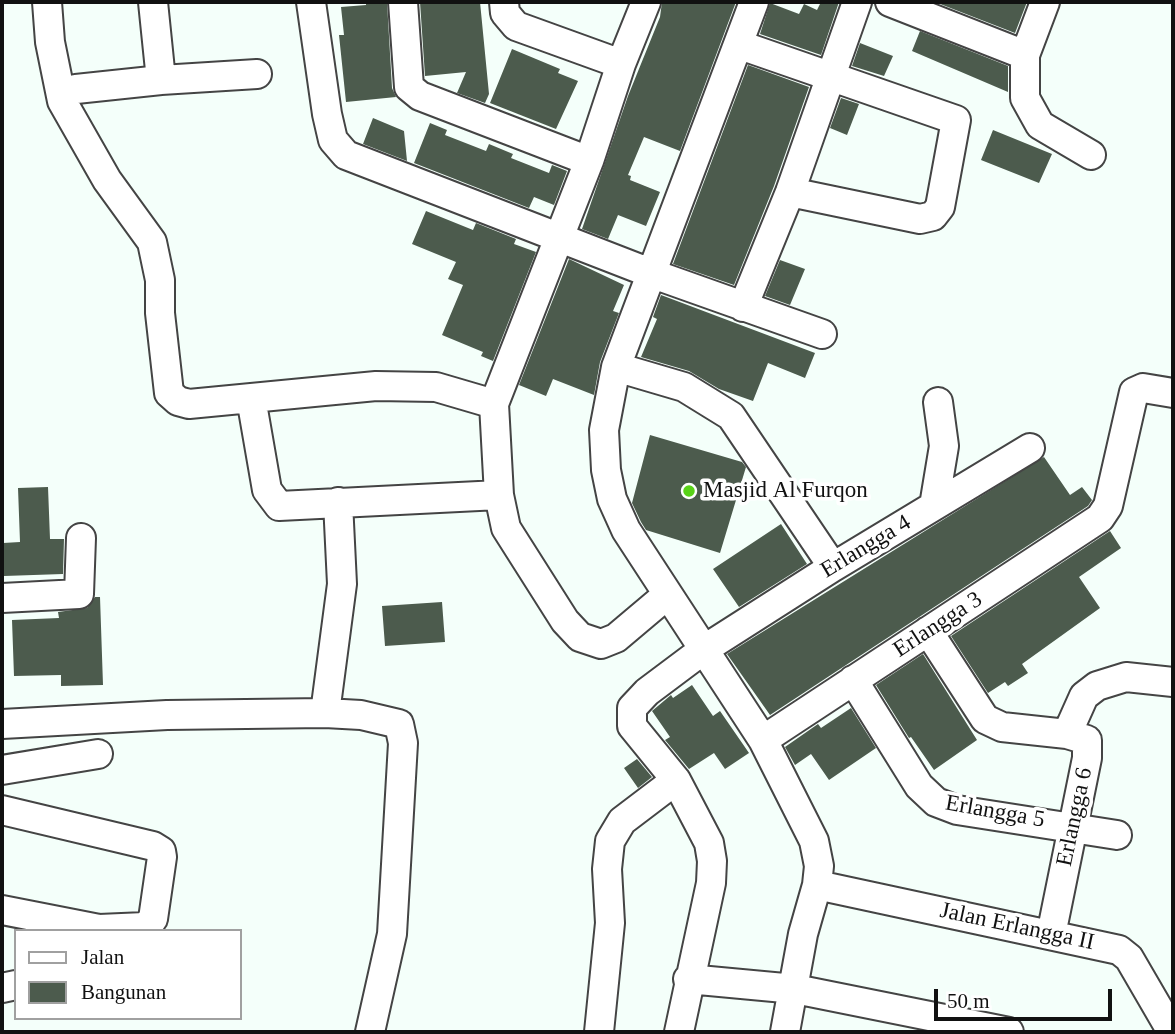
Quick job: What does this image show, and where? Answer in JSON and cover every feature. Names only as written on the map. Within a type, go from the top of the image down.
[{"type":"street","points":[[47,2],[50,42],[62,101],[107,180],[152,242],[160,281],[160,313],[169,393],[178,401],[189,404],[376,386],[436,387],[494,404]]},
{"type":"street","points":[[153,2],[161,80]]},
{"type":"street","points":[[312,2],[327,114],[333,139],[346,155],[653,274],[822,334]]},
{"type":"street","points":[[403,2],[409,87],[420,96],[589,160]]},
{"type":"street","points":[[504,2],[505,13],[516,26],[621,64]]},
{"type":"street","points":[[646,2],[621,64],[589,160],[494,404],[499,495],[506,528],[565,621],[580,637],[601,644],[616,638],[667,595]]},
{"type":"street","points":[[754,2],[617,367],[604,430],[606,470],[612,499],[626,530],[763,740],[807,822],[819,866],[785,1032]]},
{"type":"street","points":[[743,307],[790,192],[857,2]]},
{"type":"street","points":[[890,2],[948,12],[1025,55]]},
{"type":"street","points":[[1045,2],[1025,55],[1026,98],[1040,125],[1091,155]]},
{"type":"street","points":[[740,45],[956,120],[940,207],[933,216],[920,219],[790,192]]},
{"type":"street","points":[[76,89],[257,74]]},
{"type":"street","points":[[617,367],[684,387],[731,416],[833,567]]},
{"type":"street","name":"Erlangga 3","points":[[763,740],[1100,518],[1108,506],[1134,392],[1143,388],[1173,393]]},
{"type":"street","points":[[251,398],[267,490],[272,501],[279,506],[499,495]]},
{"type":"street","points":[[934,506],[944,446],[938,402]]},
{"type":"street","name":"Erlangga 4","points":[[676,780],[632,726],[632,708],[647,692],[703,650],[833,567],[1030,448]]},
{"type":"street","points":[[325,713],[341,584],[338,502]]},
{"type":"street","points":[[2,598],[79,594],[81,538]]},
{"type":"street","name":"Erlangga 6","points":[[928,631],[985,719],[1002,727],[1067,733],[1081,737],[1089,746],[1051,935]]},
{"type":"street","points":[[1067,733],[1084,696],[1097,686],[1126,677],[1173,681]]},
{"type":"street","name":"Erlangga 5","points":[[853,680],[919,786],[936,802],[957,810],[1118,835]]},
{"type":"street","points":[[2,724],[167,715],[325,713],[390,720],[399,724],[403,731],[392,934],[370,1032]]},
{"type":"street","points":[[2,770],[98,754]]},
{"type":"street","points":[[599,1032],[610,923],[607,869],[610,841],[622,821],[676,780],[709,844],[712,862],[711,883],[688,979],[679,1032]]},
{"type":"street","points":[[2,810],[161,851],[153,919],[145,927],[113,929]]},
{"type":"street","name":"Jalan Erlangga II","points":[[817,885],[1119,950],[1129,958],[1172,1032]]},
{"type":"street","points":[[2,910],[92,929]]},
{"type":"street","points":[[688,979],[794,989],[1009,1032]]},
{"type":"building","points":[[366,2],[387,2],[392,88],[396,97],[346,102],[339,35],[344,35],[341,7],[366,5]]},
{"type":"building","points":[[420,2],[480,2],[489,94],[485,103],[457,93],[466,72],[425,76]]},
{"type":"building","points":[[662,2],[736,2],[680,151],[644,137],[628,175],[631,176],[630,180],[660,192],[646,226],[618,215],[608,239],[582,229],[628,96],[660,17]]},
{"type":"building","points":[[821,2],[839,2],[821,55],[760,34],[770,3],[799,14],[804,4],[817,10]]},
{"type":"building","points":[[935,2],[1027,2],[1015,33]]},
{"type":"building","points":[[920,31],[1008,66],[1008,92],[912,51]]},
{"type":"building","points":[[860,43],[893,56],[884,76],[852,66]]},
{"type":"building","points":[[512,49],[560,69],[558,73],[578,81],[556,129],[490,103]]},
{"type":"building","points":[[748,65],[809,87],[774,186],[734,285],[673,264]]},
{"type":"building","points":[[841,98],[859,104],[847,135],[830,128]]},
{"type":"building","points":[[373,118],[404,131],[407,161],[363,144]]},
{"type":"building","points":[[430,123],[447,130],[445,135],[486,151],[489,144],[513,154],[511,158],[549,173],[552,165],[567,171],[554,205],[534,197],[529,208],[414,163]]},
{"type":"building","points":[[993,130],[1052,154],[1039,183],[981,160]]},
{"type":"building","points":[[426,211],[473,230],[476,223],[516,239],[514,244],[536,252],[493,361],[481,356],[483,352],[442,335],[463,285],[448,279],[456,262],[412,244]]},
{"type":"building","points":[[569,259],[624,285],[613,311],[619,313],[600,362],[594,395],[553,379],[546,396],[519,385]]},
{"type":"building","points":[[780,260],[805,269],[790,305],[765,296]]},
{"type":"building","points":[[661,295],[815,353],[805,378],[768,363],[753,401],[719,389],[689,371],[641,357],[657,319],[653,317]]},
{"type":"building","points":[[650,435],[742,462],[746,467],[720,553],[646,530],[641,522],[632,503]]},
{"type":"building","points":[[1044,457],[1070,495],[1082,487],[1092,500],[1088,506],[770,715],[727,654]]},
{"type":"building","points":[[48,487],[50,539],[64,539],[63,574],[4,576],[3,543],[20,542],[18,488]]},
{"type":"building","points":[[781,524],[807,564],[739,607],[713,569]]},
{"type":"building","points":[[1110,531],[1121,548],[1079,577],[1100,608],[1022,664],[1028,673],[1008,686],[1005,682],[988,693],[951,636]]},
{"type":"building","points":[[95,597],[100,597],[103,685],[61,686],[61,675],[14,676],[12,620],[59,618],[58,612],[87,608]]},
{"type":"building","points":[[442,602],[445,642],[385,646],[382,606]]},
{"type":"building","points":[[923,654],[977,740],[934,770],[911,737],[909,738],[876,685]]},
{"type":"building","points":[[692,685],[713,716],[720,711],[749,753],[725,769],[714,753],[689,769],[665,740],[670,737],[652,711],[671,695],[673,698]]},
{"type":"building","points":[[851,708],[876,748],[829,780],[811,754],[795,765],[785,747],[818,724],[821,728]]},
{"type":"building","points":[[637,759],[652,777],[638,788],[624,768]]},
{"type":"place","name":"Masjid Al Furqon","points":[[689,491]]}]
